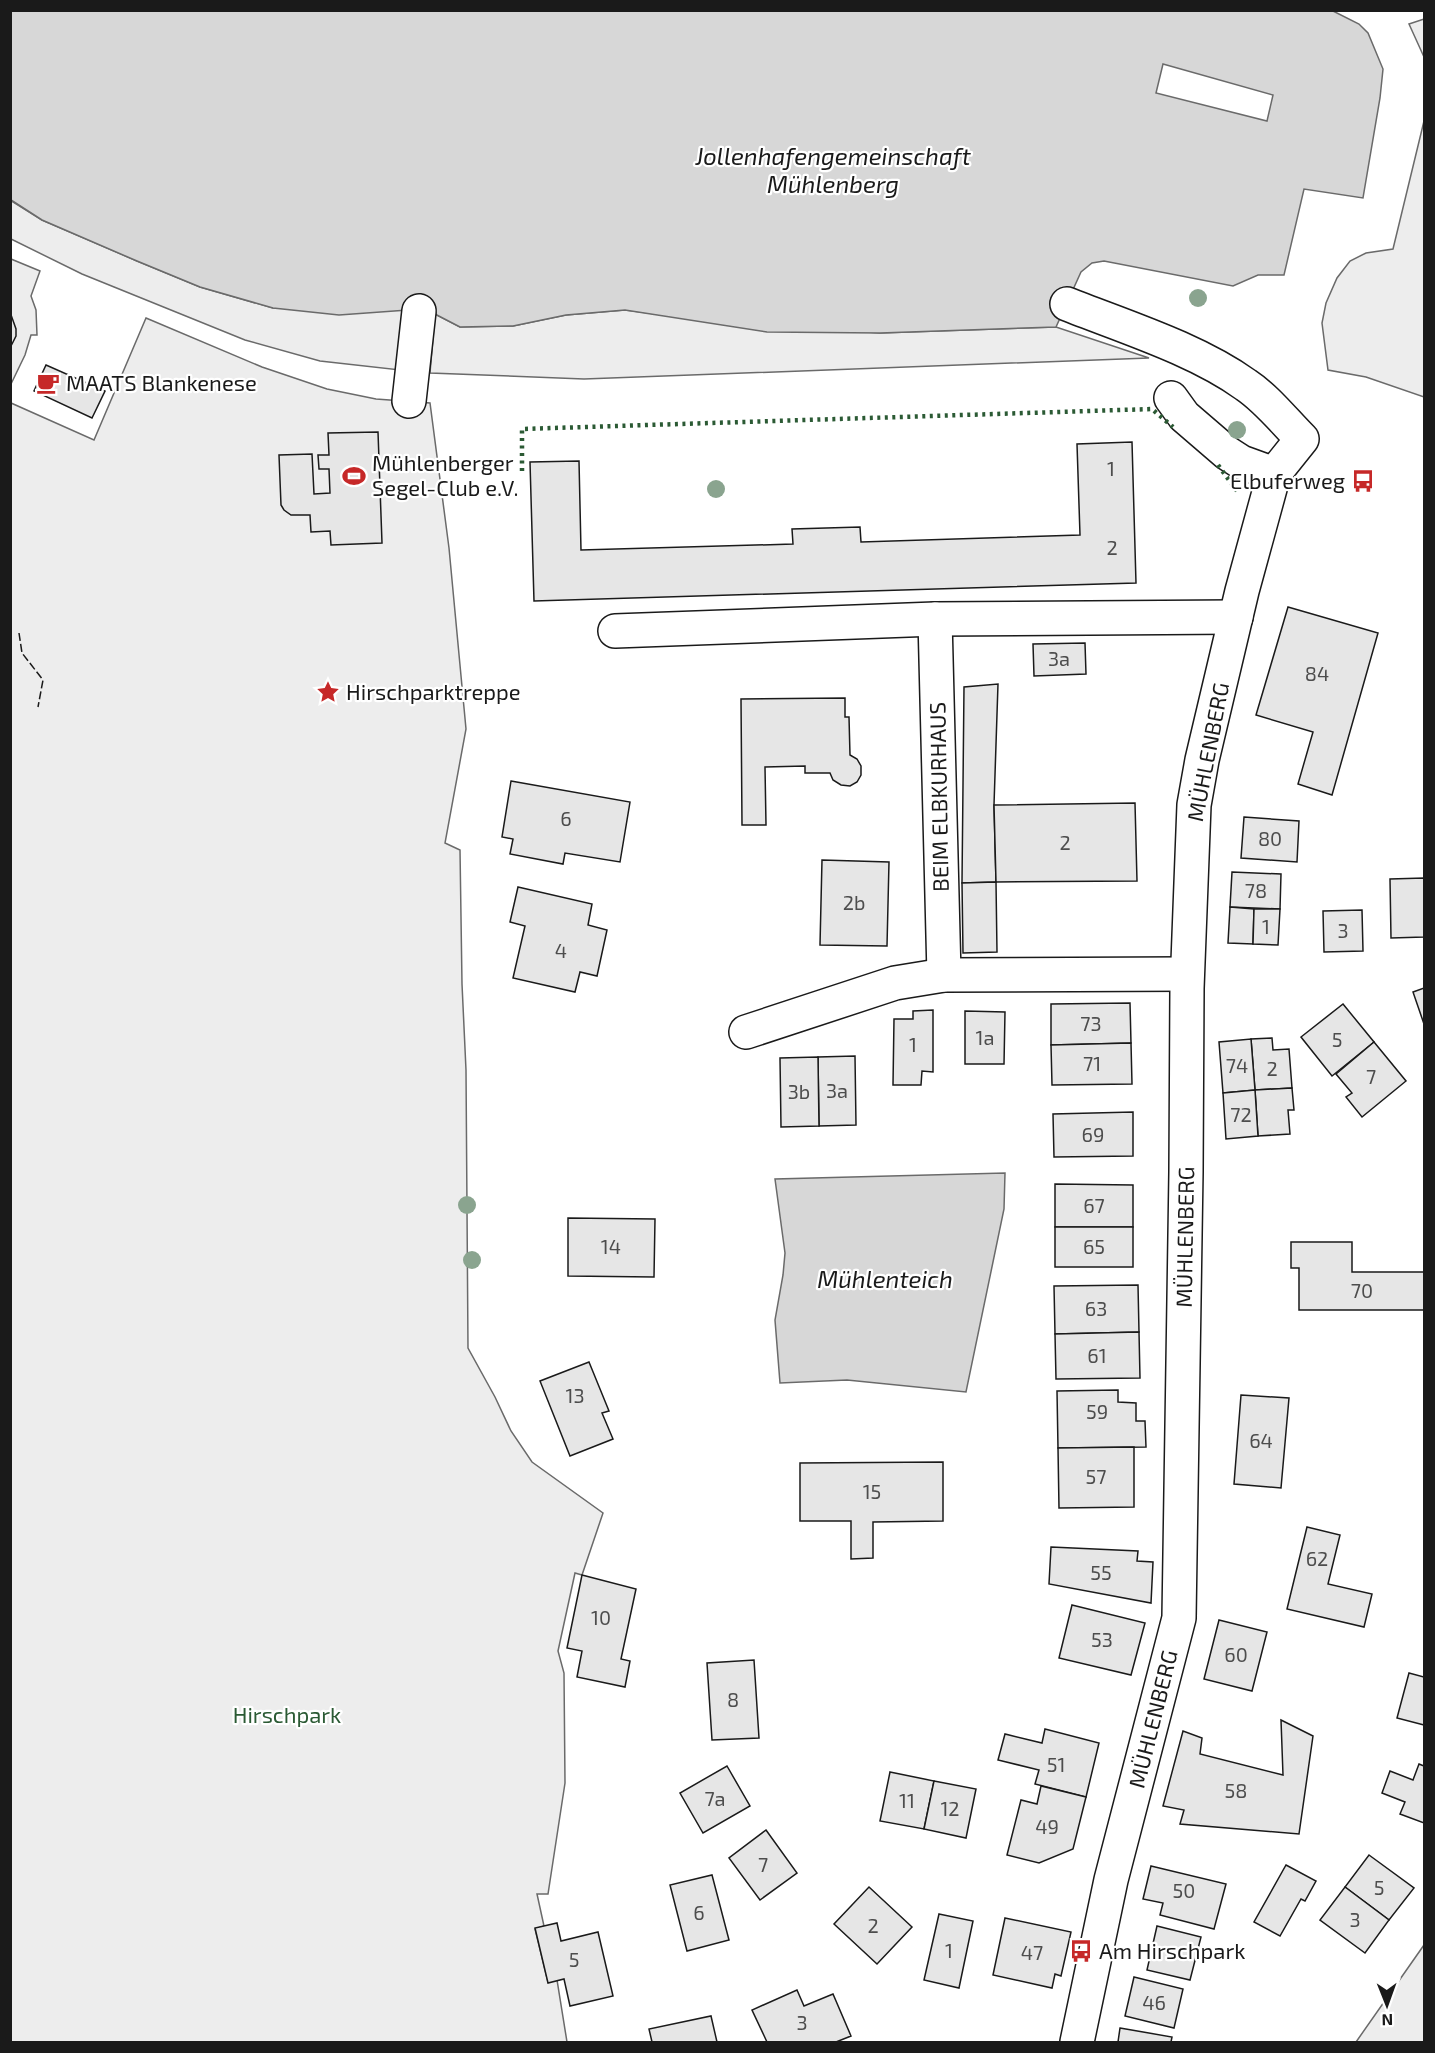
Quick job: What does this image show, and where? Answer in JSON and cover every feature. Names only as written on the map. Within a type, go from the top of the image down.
[{"type":"street","name":"MÜHLENBERG","points":[[1067,304],[1191,354],[1216,367],[1254,391],[1302,439],[1274,474],[1236,616],[1202,760],[1194,805],[1187,974],[1186,1219],[1179,1618],[1111,1880],[1077,2043]]},
{"type":"street","points":[[409,401],[419,311]]},
{"type":"street","points":[[1171,398],[1184,416],[1227,453],[1240,462],[1274,474]]},
{"type":"street","points":[[615,631],[935,619],[1236,616]]},
{"type":"street","name":"BEIM ELBKURHAUS","points":[[935,619],[944,975]]},
{"type":"street","points":[[746,1032],[895,983],[944,975],[1187,974]]},
{"type":"shaded area","points":[[1424,19],[1424,57],[1409,24]]},
{"type":"shaded area","points":[[1424,121],[1424,397],[1366,377],[1328,370],[1322,323],[1326,303],[1337,278],[1350,261],[1366,253],[1393,249]]},
{"type":"shaded area","points":[[10,200],[42,220],[200,287],[273,308],[408,310],[400,370],[320,361],[245,340],[82,274],[11,239]]},
{"type":"shaded area","points":[[11,259],[40,271],[31,296],[36,310],[37,335],[31,335],[25,355],[11,384]]},
{"type":"shaded area","points":[[625,310],[679,317],[880,333],[1056,327],[1149,358],[584,379],[430,373],[435,314],[460,327],[513,326],[566,315]]},
{"type":"shaded area","name":"Hirschpark","points":[[146,318],[262,367],[327,389],[376,399],[430,403],[449,548],[466,729],[445,843],[460,850],[466,1070],[468,1348],[511,1431],[532,1462],[603,1513],[582,1575],[575,1573],[558,1651],[564,1673],[565,1783],[548,1894],[537,1894],[544,1926],[535,1929],[548,1982],[557,1980],[567,2042],[11,2042],[11,403],[94,440]]},
{"type":"shaded area","points":[[1424,1945],[1424,2042],[1356,2042]]},
{"type":"water","name":"Jollenhafengemeinschaft Mühlenberg","points":[[1331,10],[1359,24],[1368,33],[1383,69],[1363,198],[1304,189],[1284,275],[1258,275],[1233,286],[1104,261],[1092,263],[1081,272],[1056,327],[880,333],[767,332],[625,310],[566,315],[513,326],[460,327],[435,314],[408,310],[339,315],[273,308],[200,287],[42,220],[11,200],[10,11]]},
{"type":"water","name":"Mühlenteich","points":[[1005,1173],[1004,1209],[966,1392],[847,1380],[780,1383],[775,1320],[785,1253],[775,1179]]},
{"type":"pier","points":[[1163,64],[1273,95],[1267,121],[1156,93]]},
{"type":"building","points":[[10,312],[16,336],[10,348]]},
{"type":"building","points":[[46,365],[105,391],[92,418],[34,391]]},
{"type":"building","name":"Mühlenberger Segel-Club e.V.","points":[[378,432],[382,543],[331,545],[330,531],[311,532],[310,515],[291,515],[281,505],[279,455],[312,454],[314,494],[330,493],[329,469],[319,469],[318,455],[329,455],[328,433]]},
{"type":"building","points":[[1132,442],[1136,583],[534,601],[530,462],[579,461],[581,550],[793,544],[792,529],[860,527],[861,542],[1080,535],[1077,444]]},
{"type":"building","points":[[1288,607],[1378,633],[1332,795],[1298,784],[1313,732],[1256,715]]},
{"type":"building","points":[[1085,643],[1086,674],[1034,676],[1033,644]]},
{"type":"building","points":[[998,684],[994,805],[996,882],[962,883],[964,687]]},
{"type":"building","points":[[845,698],[845,717],[849,717],[850,755],[857,759],[861,766],[861,775],[857,782],[850,786],[841,785],[833,780],[830,773],[805,773],[805,766],[765,767],[766,825],[742,825],[741,699]]},
{"type":"building","points":[[511,781],[630,802],[620,862],[565,853],[563,864],[510,854],[513,839],[502,837]]},
{"type":"building","points":[[1135,803],[1137,881],[996,882],[994,805]]},
{"type":"building","points":[[1244,817],[1299,821],[1297,862],[1241,858]]},
{"type":"building","points":[[822,860],[889,862],[887,946],[820,945]]},
{"type":"building","points":[[1232,872],[1281,874],[1280,909],[1230,907]]},
{"type":"building","points":[[1424,878],[1424,937],[1391,938],[1390,879]]},
{"type":"building","points":[[996,882],[997,952],[963,953],[962,883]]},
{"type":"building","points":[[518,887],[592,904],[588,925],[607,930],[597,976],[580,972],[575,992],[513,978],[525,926],[510,922]]},
{"type":"building","points":[[1230,907],[1254,909],[1253,944],[1228,943]]},
{"type":"building","points":[[1254,909],[1280,909],[1278,945],[1253,944]]},
{"type":"building","points":[[1362,910],[1363,951],[1324,952],[1323,911]]},
{"type":"building","points":[[1424,988],[1424,1024],[1413,992]]},
{"type":"building","points":[[1130,1003],[1131,1043],[1051,1045],[1051,1004]]},
{"type":"building","points":[[1343,1004],[1374,1042],[1332,1076],[1301,1037]]},
{"type":"building","points":[[933,1010],[933,1072],[922,1071],[921,1085],[893,1085],[894,1019],[913,1019],[913,1011]]},
{"type":"building","points":[[965,1011],[1005,1012],[1004,1064],[965,1064]]},
{"type":"building","points":[[1272,1038],[1273,1050],[1289,1049],[1292,1088],[1255,1090],[1251,1039]]},
{"type":"building","points":[[1251,1039],[1255,1090],[1223,1093],[1219,1042]]},
{"type":"building","points":[[1374,1042],[1406,1081],[1362,1117],[1346,1097],[1352,1093],[1336,1074]]},
{"type":"building","points":[[1131,1043],[1132,1084],[1052,1085],[1051,1045]]},
{"type":"building","points":[[855,1056],[856,1125],[819,1126],[818,1057]]},
{"type":"building","points":[[818,1057],[819,1126],[781,1127],[780,1058]]},
{"type":"building","points":[[1292,1088],[1294,1110],[1288,1110],[1290,1134],[1258,1136],[1255,1090]]},
{"type":"building","points":[[1255,1090],[1258,1136],[1226,1139],[1223,1093]]},
{"type":"building","points":[[1133,1112],[1133,1156],[1054,1157],[1053,1114]]},
{"type":"building","points":[[1055,1184],[1133,1185],[1133,1227],[1055,1227]]},
{"type":"building","points":[[568,1218],[655,1219],[654,1277],[568,1276]]},
{"type":"building","points":[[1055,1227],[1133,1227],[1133,1267],[1055,1267]]},
{"type":"building","points":[[1291,1242],[1352,1242],[1352,1272],[1424,1272],[1424,1310],[1299,1310],[1299,1268],[1291,1268]]},
{"type":"building","points":[[1138,1285],[1139,1332],[1055,1334],[1054,1286]]},
{"type":"building","points":[[1139,1332],[1140,1378],[1056,1379],[1055,1334]]},
{"type":"building","points":[[589,1362],[609,1411],[602,1413],[613,1439],[570,1456],[540,1381]]},
{"type":"building","points":[[1118,1390],[1118,1402],[1136,1403],[1136,1421],[1145,1421],[1146,1447],[1058,1448],[1057,1391]]},
{"type":"building","points":[[1241,1395],[1289,1398],[1281,1488],[1234,1484]]},
{"type":"building","points":[[1134,1447],[1134,1507],[1059,1508],[1058,1448]]},
{"type":"building","points":[[943,1462],[943,1521],[873,1522],[873,1558],[851,1559],[851,1521],[800,1521],[800,1463]]},
{"type":"building","points":[[1307,1527],[1340,1535],[1328,1584],[1372,1594],[1364,1627],[1287,1609]]},
{"type":"building","points":[[1051,1547],[1138,1551],[1137,1561],[1153,1562],[1151,1603],[1049,1584]]},
{"type":"building","points":[[582,1575],[636,1589],[621,1659],[630,1661],[625,1687],[577,1677],[582,1651],[567,1648]]},
{"type":"building","points":[[1072,1605],[1145,1623],[1131,1675],[1059,1658]]},
{"type":"building","points":[[1219,1620],[1267,1632],[1252,1691],[1204,1679]]},
{"type":"building","points":[[754,1660],[759,1738],[712,1740],[707,1663]]},
{"type":"building","points":[[1409,1673],[1424,1677],[1424,1725],[1397,1718]]},
{"type":"building","points":[[1281,1720],[1313,1736],[1299,1834],[1180,1824],[1184,1810],[1163,1806],[1183,1731],[1202,1738],[1200,1754],[1283,1775]]},
{"type":"building","points":[[1045,1729],[1099,1743],[1086,1797],[1035,1784],[1039,1770],[998,1760],[1005,1734],[1042,1743]]},
{"type":"building","points":[[1419,1764],[1424,1766],[1424,1823],[1400,1814],[1405,1802],[1382,1793],[1390,1771],[1413,1780]]},
{"type":"building","points":[[727,1766],[750,1806],[703,1833],[680,1793]]},
{"type":"building","points":[[890,1772],[934,1781],[924,1829],[880,1821]]},
{"type":"building","points":[[934,1781],[976,1789],[966,1838],[924,1829]]},
{"type":"building","points":[[1041,1786],[1086,1797],[1073,1849],[1039,1863],[1007,1855],[1021,1800],[1037,1804]]},
{"type":"building","points":[[766,1830],[797,1873],[760,1900],[729,1858]]},
{"type":"building","points":[[1369,1855],[1414,1888],[1389,1920],[1345,1887]]},
{"type":"building","points":[[1286,1865],[1316,1881],[1305,1901],[1301,1899],[1280,1936],[1254,1922]]},
{"type":"building","points":[[1151,1866],[1226,1884],[1214,1929],[1160,1915],[1163,1903],[1143,1899]]},
{"type":"building","points":[[712,1875],[729,1940],[687,1951],[670,1885]]},
{"type":"building","points":[[869,1887],[912,1927],[877,1964],[834,1924]]},
{"type":"building","points":[[1345,1887],[1389,1920],[1365,1953],[1320,1920]]},
{"type":"building","points":[[939,1914],[973,1921],[959,1988],[924,1980]]},
{"type":"building","points":[[1005,1918],[1071,1932],[1061,1976],[1055,1974],[1052,1988],[993,1975]]},
{"type":"building","points":[[557,1923],[561,1941],[598,1932],[613,1996],[570,2006],[564,1979],[548,1983],[535,1928]]},
{"type":"building","points":[[1157,1926],[1201,1937],[1190,1980],[1147,1970]]},
{"type":"building","points":[[1134,1977],[1183,1989],[1174,2028],[1125,2016]]},
{"type":"building","points":[[797,1990],[804,2006],[833,1994],[851,2036],[836,2042],[767,2042],[752,2010]]},
{"type":"building","points":[[711,2016],[717,2042],[652,2042],[649,2029]]},
{"type":"building","points":[[1120,2028],[1172,2037],[1171,2042],[1118,2042]]},
{"type":"hedge","points":[[522,471],[522,429],[1152,409],[1173,427]]},
{"type":"hedge","points":[[1218,465],[1237,491]]},
{"type":"fence","points":[[19,633],[22,653],[43,680],[38,707]]},
{"type":"place","name":"MAATS Blankenese","points":[[48,383]]},
{"type":"place","name":"Mühlenberger Segel-Club e.V.","points":[[354,476]]},
{"type":"place","name":"Elbuferweg","points":[[1363,481]]},
{"type":"place","name":"Hirschparktreppe","points":[[328,692]]},
{"type":"place","name":"Am Hirschpark","points":[[1081,1951]]}]
